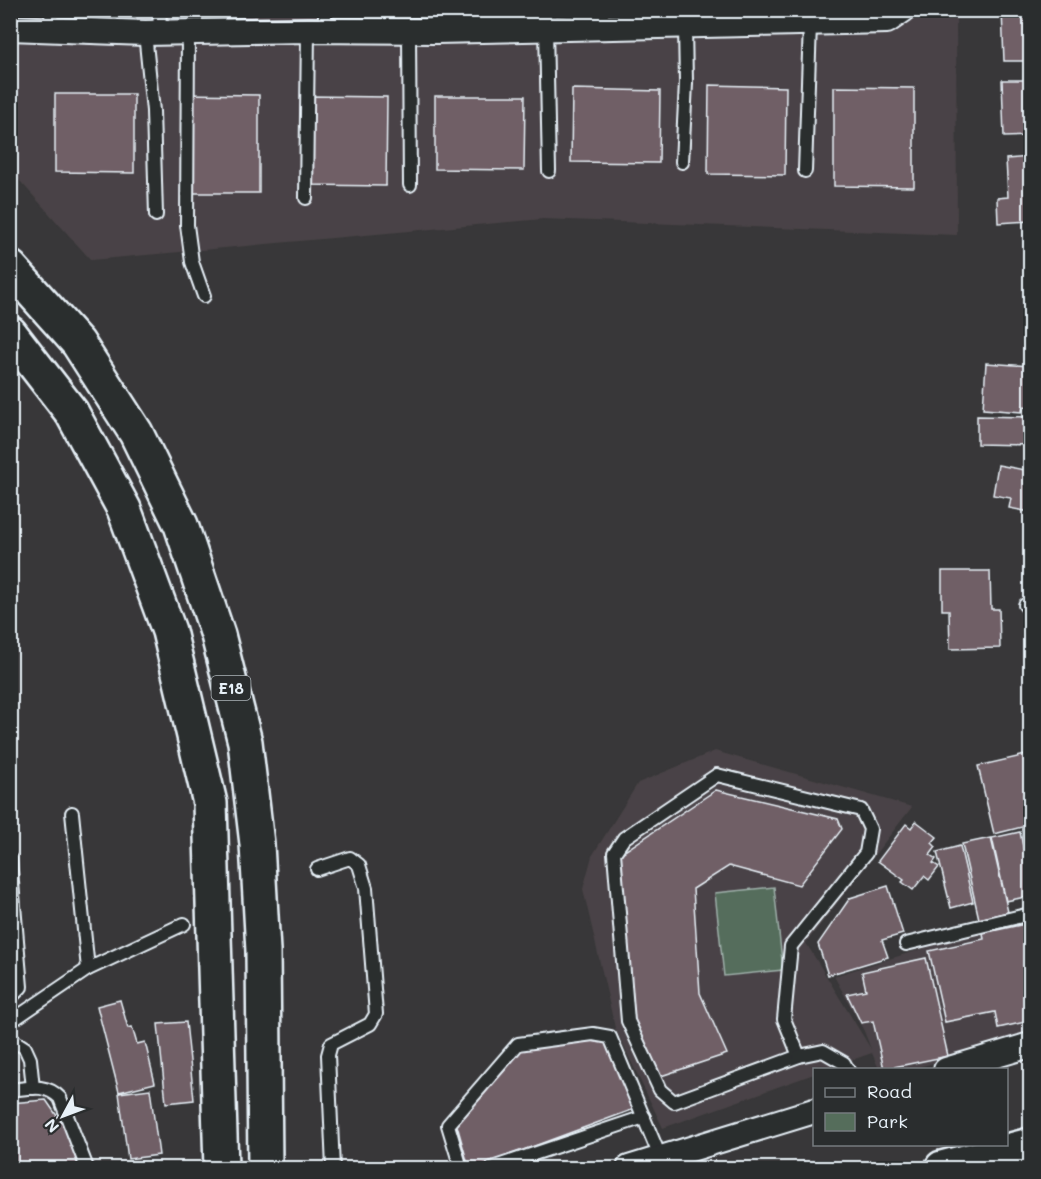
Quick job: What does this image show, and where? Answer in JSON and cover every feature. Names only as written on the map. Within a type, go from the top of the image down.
[{"type":"highway","name":"E18","points":[[10,267],[78,343],[136,433],[181,525],[218,635],[245,742],[257,843],[263,951],[265,1168]]},
{"type":"highway","points":[[10,333],[72,413],[114,490],[124,509],[169,632],[210,802],[221,1168]]},
{"type":"highway","points":[[942,1168],[1030,1145]]},
{"type":"highway","points":[[993,1168],[1030,1155]]},
{"type":"street","points":[[10,28],[52,20],[155,26],[188,32],[319,24],[409,32],[436,21],[546,28],[602,19],[685,26],[733,18],[810,24],[887,21],[903,10]]},
{"type":"street","points":[[953,1068],[1030,1045]]},
{"type":"street","points":[[629,1168],[813,1111]]},
{"type":"lane","points":[[306,198],[319,24]]},
{"type":"lane","points":[[805,171],[810,24]]},
{"type":"lane","points":[[155,26],[153,111],[156,215]]},
{"type":"lane","points":[[682,162],[686,83],[685,26]]},
{"type":"lane","points":[[546,28],[549,171]]},
{"type":"lane","points":[[188,32],[187,225],[192,262],[204,296]]},
{"type":"lane","points":[[409,32],[410,185]]},
{"type":"lane","points":[[799,1056],[784,1018],[792,946],[866,853],[870,829],[861,810],[717,775],[624,838],[614,853],[628,1021],[660,1090],[674,1102],[799,1056],[823,1051],[844,1063],[847,1068]]},
{"type":"lane","points":[[72,813],[87,969]]},
{"type":"lane","points":[[317,869],[350,858],[359,865],[366,888],[376,1014],[370,1024],[331,1044],[328,1055],[333,1168]]},
{"type":"lane","points":[[10,859],[14,957],[21,987],[10,998]]},
{"type":"lane","points":[[906,944],[1030,914]]},
{"type":"lane","points":[[10,1022],[87,969],[184,924]]},
{"type":"lane","points":[[461,1168],[448,1125],[518,1044],[593,1034],[610,1037],[661,1159]]},
{"type":"lane","points":[[11,1038],[25,1048],[30,1059],[33,1088]]},
{"type":"lane","points":[[10,1090],[45,1087],[54,1091],[60,1098],[87,1168]]},
{"type":"lane","points":[[492,1168],[644,1117]]},
{"type":"shaded area","points":[[11,11],[956,11],[957,235],[543,219],[91,260],[11,171]]},
{"type":"shaded area","points":[[715,751],[912,807],[806,943],[871,1049],[864,1031],[834,976],[980,931],[1030,920],[1030,1035],[915,1068],[879,1068],[872,1053],[829,1068],[813,1068],[813,1074],[663,1128],[615,1028],[583,889],[592,856],[638,783]]},
{"type":"green space","points":[[774,887],[783,970],[724,976],[715,893]]},
{"type":"building","points":[[1002,10],[1030,10],[1030,61],[1004,61]]},
{"type":"building","points":[[1002,80],[1030,80],[1030,136],[1004,137]]},
{"type":"building","points":[[709,85],[786,87],[785,175],[708,174]]},
{"type":"building","points":[[834,87],[914,88],[914,187],[834,186]]},
{"type":"building","points":[[572,89],[660,91],[659,163],[571,162]]},
{"type":"building","points":[[55,94],[134,94],[134,173],[55,172]]},
{"type":"building","points":[[181,94],[259,95],[259,193],[182,193]]},
{"type":"building","points":[[308,96],[387,97],[386,186],[307,185]]},
{"type":"building","points":[[435,96],[525,96],[524,170],[435,169]]},
{"type":"building","points":[[1030,157],[1030,221],[998,223],[997,198],[1008,197],[1006,159]]},
{"type":"building","points":[[986,363],[1030,366],[1030,407],[1023,406],[1022,412],[983,409]]},
{"type":"building","points":[[977,416],[1030,417],[1030,456],[1029,445],[977,444]]},
{"type":"building","points":[[998,465],[1030,471],[1030,512],[1009,508],[1011,498],[993,495]]},
{"type":"building","points":[[942,571],[990,571],[991,609],[999,609],[1000,648],[950,649],[949,610],[942,610]]},
{"type":"building","points":[[1030,754],[1030,825],[994,834],[978,766]]},
{"type":"building","points":[[716,790],[838,819],[842,829],[799,885],[729,866],[693,889],[700,993],[727,1054],[661,1076],[630,1010],[619,855]]},
{"type":"building","points":[[916,821],[937,837],[932,843],[936,847],[930,855],[936,859],[933,863],[939,867],[929,880],[924,876],[913,890],[902,882],[904,880],[878,861],[906,824],[911,828]]},
{"type":"building","points":[[1030,827],[1030,872],[1022,829]]},
{"type":"building","points":[[1020,832],[1030,880],[1030,896],[1006,901],[992,838]]},
{"type":"building","points":[[991,838],[1008,912],[979,919],[962,844]]},
{"type":"building","points":[[960,846],[973,902],[951,908],[937,852]]},
{"type":"building","points":[[888,886],[903,934],[882,940],[888,957],[828,975],[818,944],[850,898]]},
{"type":"building","points":[[1030,923],[1030,1021],[998,1028],[995,1012],[945,1022],[929,951],[984,939],[983,933]]},
{"type":"building","points":[[926,958],[948,1056],[884,1068],[873,1021],[861,1023],[847,994],[866,990],[862,972]]},
{"type":"building","points":[[120,1000],[128,1028],[132,1027],[137,1044],[145,1042],[155,1083],[119,1092],[97,1006]]},
{"type":"building","points":[[186,1022],[194,1100],[166,1103],[158,1024]]},
{"type":"building","points":[[588,1038],[606,1041],[637,1108],[475,1168],[469,1168],[456,1122],[520,1049]]},
{"type":"building","points":[[150,1089],[159,1155],[128,1159],[119,1093]]},
{"type":"building","points":[[46,1100],[75,1142],[82,1168],[10,1168],[10,1103]]},
{"type":"building","points":[[153,1164],[153,1168],[131,1168],[131,1167]]}]
